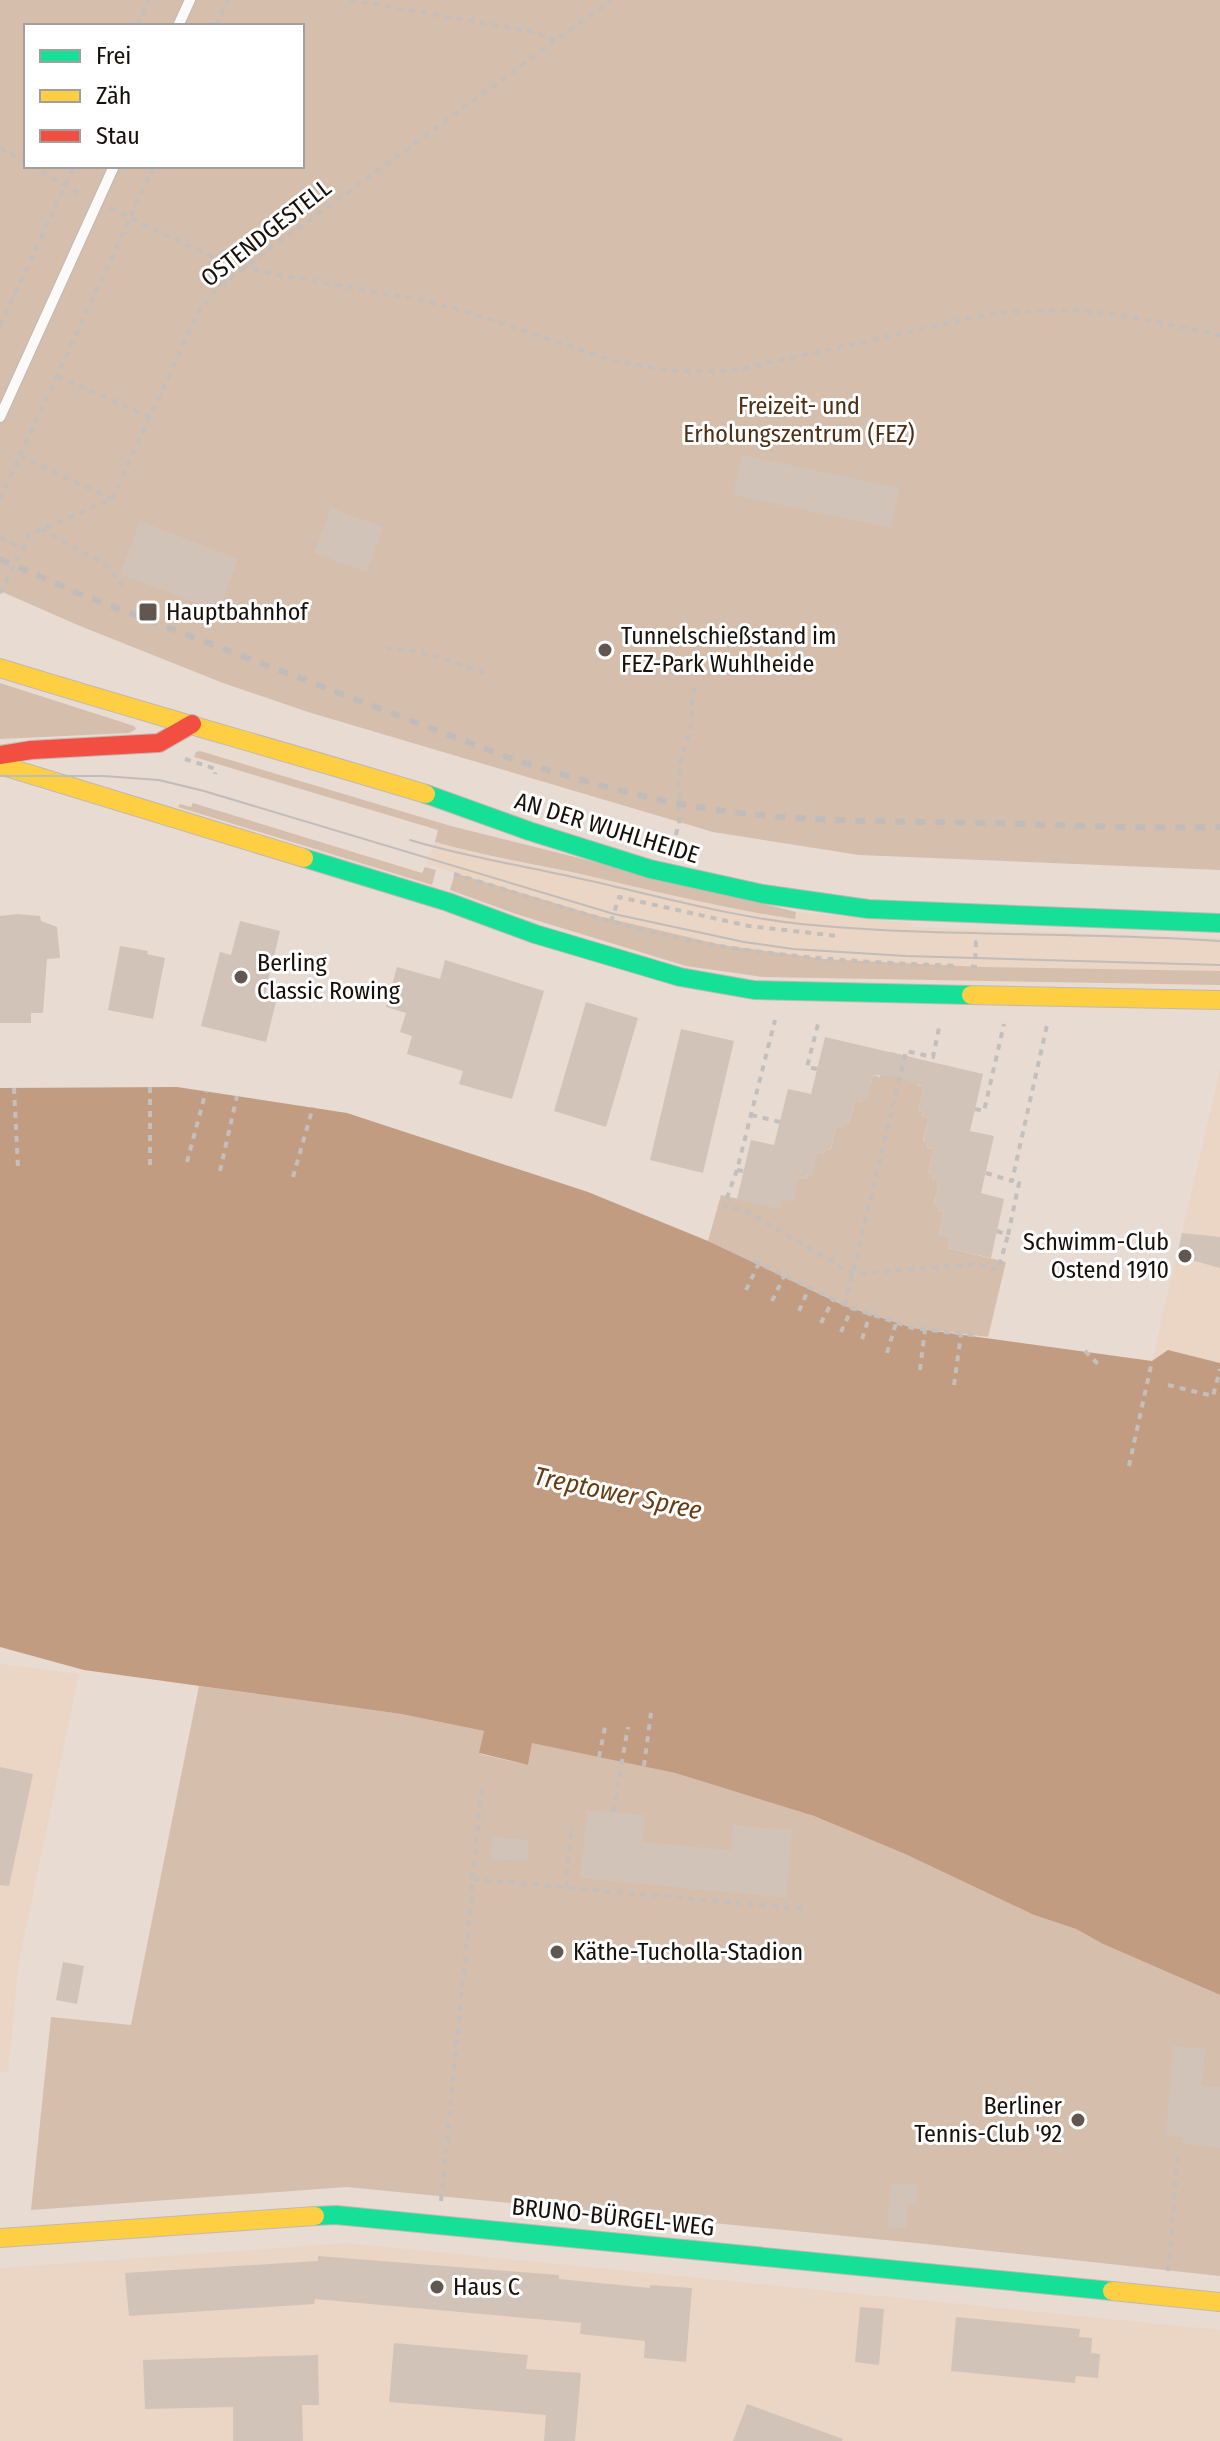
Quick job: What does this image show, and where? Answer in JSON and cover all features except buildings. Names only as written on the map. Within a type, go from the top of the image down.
[{"type":"main road","name":"AN DER WUHLHEIDE","points":[[0,668],[171,721],[192,724],[444,799],[529,831],[650,869],[763,894],[816,903],[914,912],[1220,923]]},
{"type":"main road","points":[[0,755],[31,750],[159,743],[192,724]]},
{"type":"main road","points":[[0,765],[448,902],[535,934],[680,977],[754,990],[1220,1000]]},
{"type":"main road","name":"BRUNO-BÜRGEL-WEG","points":[[0,2238],[336,2215],[1220,2302]]},
{"type":"lane","points":[[179,24],[190,0]]},
{"type":"lane","points":[[0,417],[113,168]]},
{"type":"path","points":[[138,24],[149,0]]},
{"type":"path","points":[[217,24],[228,0]]},
{"type":"path","points":[[350,0],[535,32],[555,41]]},
{"type":"path","name":"OSTENDGESTELL","points":[[112,499],[200,309],[218,287],[611,0]]},
{"type":"path","points":[[0,148],[24,163]]},
{"type":"path","points":[[33,168],[98,202]]},
{"type":"path","points":[[0,326],[73,168]]},
{"type":"path","points":[[0,499],[153,168]]},
{"type":"path","points":[[131,217],[218,260],[411,298],[494,319],[611,360],[672,371],[745,368],[971,318],[1023,311],[1074,310],[1132,317],[1220,335]]},
{"type":"path","points":[[57,376],[151,418]]},
{"type":"path","points":[[20,456],[112,499]]},
{"type":"path","points":[[0,593],[29,535],[112,499]]},
{"type":"path","points":[[41,529],[109,567],[124,589]]},
{"type":"path","points":[[0,538],[22,548]]},
{"type":"path","points":[[386,649],[415,649],[433,653],[481,672],[486,671],[487,667]]},
{"type":"path","points":[[676,835],[679,822],[679,766],[692,723],[695,686]]},
{"type":"path","points":[[181,757],[216,769],[215,774]]},
{"type":"path","points":[[454,874],[611,922],[724,947],[822,960],[975,967],[976,942],[990,942]]},
{"type":"path","points":[[611,922],[619,897],[749,926],[838,936]]},
{"type":"path","points":[[775,1020],[737,1170],[724,1206],[744,1210],[853,1274],[975,1264],[998,1270],[1019,1183],[986,1173]]},
{"type":"path","points":[[817,1069],[807,1067],[819,1020]]},
{"type":"path","points":[[845,1305],[906,1051],[933,1057],[940,1023]]},
{"type":"path","points":[[975,1109],[984,1111],[1004,1024]]},
{"type":"path","points":[[1012,1181],[1047,1025]]},
{"type":"path","points":[[150,1087],[150,1171]]},
{"type":"path","points":[[14,1088],[18,1168]]},
{"type":"path","points":[[187,1162],[206,1091]]},
{"type":"path","points":[[220,1171],[237,1096]]},
{"type":"path","points":[[293,1177],[313,1107]]},
{"type":"path","points":[[751,1115],[780,1122]]},
{"type":"path","points":[[737,1170],[743,1171]]},
{"type":"path","points":[[997,1231],[1008,1235]]},
{"type":"path","points":[[746,1290],[757,1262],[833,1300],[896,1323],[925,1330],[980,1336]]},
{"type":"path","points":[[772,1301],[784,1276]]},
{"type":"path","points":[[799,1311],[809,1288]]},
{"type":"path","points":[[821,1323],[833,1300]]},
{"type":"path","points":[[841,1332],[852,1308]]},
{"type":"path","points":[[862,1339],[870,1314]]},
{"type":"path","points":[[887,1353],[896,1323]]},
{"type":"path","points":[[920,1370],[925,1330]]},
{"type":"path","points":[[954,1385],[961,1334]]},
{"type":"path","points":[[1085,1351],[1098,1364]]},
{"type":"path","points":[[1129,1466],[1152,1361]]},
{"type":"path","points":[[1168,1385],[1213,1396],[1220,1369]]},
{"type":"path","points":[[644,1766],[651,1713]]},
{"type":"path","points":[[599,1757],[606,1722]]},
{"type":"path","points":[[613,1812],[628,1727]]},
{"type":"path","points":[[438,2224],[482,1788]]},
{"type":"path","points":[[566,1887],[572,1826]]},
{"type":"path","points":[[473,1879],[804,1909]]},
{"type":"path","points":[[1167,2297],[1178,2156]]},
{"type":"shaded area","points":[[435,842],[736,910],[795,919],[796,912],[911,923],[913,927],[1220,938],[1220,971],[981,967],[825,959],[722,945],[598,916],[426,864]]},
{"type":"shaded area","points":[[1220,1070],[1220,1363],[1168,1350],[1152,1361]]},
{"type":"shaded area","points":[[0,1664],[79,1674],[19,1961],[8,2072],[0,2072]]},
{"type":"shaded area","points":[[347,2243],[1220,2330],[1220,2441],[0,2441],[0,2268]]},
{"type":"green space","name":"Freizeit- und Erholungszentrum (FEZ)","points":[[0,0],[1220,0],[1220,870],[859,855],[713,832],[308,712],[223,683],[0,591]]},
{"type":"green space","points":[[0,683],[136,729],[129,733],[0,739]]},
{"type":"green space","points":[[200,751],[451,826],[796,912],[795,919],[716,905],[435,842],[438,830],[194,757]]},
{"type":"green space","points":[[193,803],[422,873],[425,867],[436,870],[432,885],[178,807],[180,804],[191,807]]},
{"type":"green space","points":[[455,873],[598,916],[722,945],[825,959],[981,967],[1220,971],[1220,985],[763,977],[686,966],[516,914],[450,890]]},
{"type":"green space","points":[[891,1052],[918,1059],[913,1079],[917,1085],[924,1087],[918,1111],[929,1118],[923,1141],[928,1142],[927,1148],[934,1149],[928,1173],[933,1174],[932,1179],[939,1181],[934,1204],[939,1206],[938,1211],[944,1212],[939,1235],[950,1238],[948,1248],[1006,1262],[988,1337],[913,1328],[846,1306],[708,1241],[721,1195],[779,1208],[781,1199],[799,1178],[806,1179],[818,1152],[824,1154],[825,1149],[831,1150],[836,1127],[843,1128],[844,1124],[849,1124],[855,1100],[862,1102],[863,1098],[867,1098],[873,1075],[880,1077],[881,1072],[886,1073]]},
{"type":"green space","name":"Käthe-Tucholla-Stadion","points":[[199,1686],[401,1714],[484,1731],[480,1754],[528,1765],[532,1742],[675,1773],[814,1816],[1220,1995],[1220,2276],[347,2187],[31,2210],[51,2017],[131,2025]]},
{"type":"water","name":"Treptower Spree","points":[[177,1087],[347,1113],[588,1192],[708,1241],[845,1306],[913,1328],[1152,1361],[1168,1350],[1220,1363],[1220,1995],[814,1816],[675,1773],[532,1743],[528,1765],[479,1753],[484,1731],[401,1714],[84,1670],[0,1647],[0,1088]]},
{"type":"tram line","points":[[0,776],[103,776],[159,780],[614,914],[744,942],[793,949],[906,956],[1220,965]]},
{"type":"tram line","points":[[410,840],[718,910],[801,924],[906,931],[1220,941]]},
{"type":"railway","points":[[0,559],[80,594],[504,756],[649,797],[698,807],[807,819],[1220,827]]},
{"type":"traffic: fast","points":[[426,794],[650,869],[763,894],[868,909],[1220,923]]},
{"type":"traffic: fast","points":[[304,858],[448,902],[535,934],[680,977],[754,990],[971,995]]},
{"type":"traffic: fast","points":[[315,2216],[336,2215],[1112,2291]]},
{"type":"traffic: slow","points":[[0,668],[426,794]]},
{"type":"traffic: slow","points":[[0,765],[304,858]]},
{"type":"traffic: slow","points":[[971,995],[1220,1000]]},
{"type":"traffic: slow","points":[[0,2238],[315,2216]]},
{"type":"traffic: slow","points":[[1112,2291],[1220,2302]]},
{"type":"traffic: jam","points":[[0,755],[31,750],[159,743],[192,724]]},
{"type":"place","name":"Hauptbahnhof","points":[[148,612]]},
{"type":"place","name":"Tunnelschießstand im FEZ-Park Wuhlheide","points":[[605,650]]},
{"type":"place","name":"Berling Classic Rowing","points":[[241,977]]},
{"type":"place","name":"Schwimm-Club Ostend 1910","points":[[1185,1256]]},
{"type":"place","name":"Käthe-Tucholla-Stadion","points":[[557,1952]]},
{"type":"place","name":"Berliner Tennis-Club '92","points":[[1078,2120]]},
{"type":"place","name":"Haus C","points":[[437,2287]]}]
